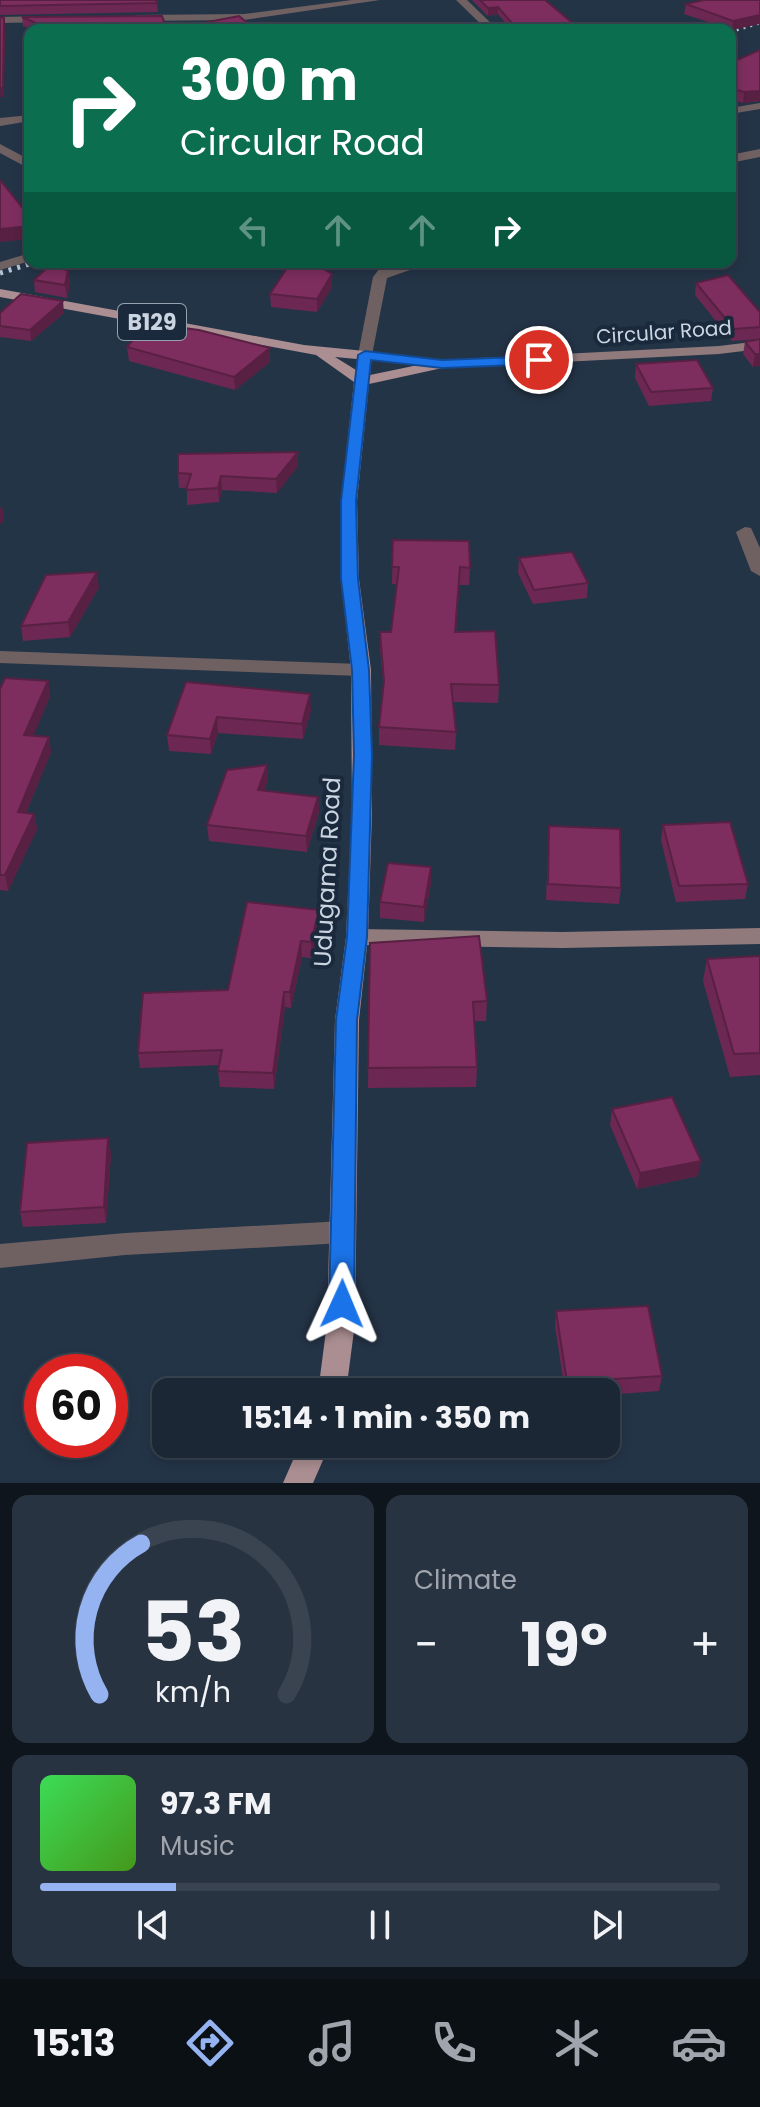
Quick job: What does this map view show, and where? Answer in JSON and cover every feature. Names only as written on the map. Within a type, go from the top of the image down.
[{"type":"main road","name":"Circular Road","points":[[0,293],[304,349],[442,364],[704,351],[760,345]]},
{"type":"main road","points":[[304,349],[334,360],[363,381],[442,364]]},
{"type":"main road","name":"Udugama Road","points":[[334,1378],[341,1323],[347,1020],[357,937],[363,769],[361,670],[350,579],[349,501],[365,355]]},
{"type":"main road","points":[[357,937],[563,940],[760,936]]},
{"type":"main road","points":[[298,1483],[309,1458]]},
{"type":"street","points":[[129,18],[186,20],[262,15],[375,0]]},
{"type":"street","points":[[461,0],[487,24]]},
{"type":"street","points":[[254,2],[262,15]]},
{"type":"street","points":[[0,20],[62,19]]},
{"type":"street","points":[[736,110],[760,106]]},
{"type":"street","points":[[0,122],[24,119]]},
{"type":"street","points":[[0,148],[24,162]]},
{"type":"street","points":[[736,158],[760,153]]},
{"type":"street","points":[[0,266],[24,259]]},
{"type":"street","points":[[365,355],[380,277],[385,271],[399,268]]},
{"type":"street","points":[[745,532],[760,571]]},
{"type":"street","points":[[1,658],[361,670]]},
{"type":"street","points":[[0,1256],[141,1242],[343,1232]]},
{"type":"building","points":[[0,0],[156,0],[157,3],[0,6]]},
{"type":"building","points":[[480,0],[545,0],[574,24],[513,24],[498,7],[488,8]]},
{"type":"building","points":[[704,0],[760,0],[760,15],[733,21],[686,4]]},
{"type":"building","points":[[162,16],[165,24],[38,24],[22,17]]},
{"type":"building","points":[[239,16],[249,24],[197,24]]},
{"type":"building","points":[[0,17],[4,18],[3,88],[0,88]]},
{"type":"building","points":[[760,50],[760,91],[736,90],[736,60]]},
{"type":"building","points":[[0,180],[24,210],[24,227],[0,229]]},
{"type":"building","points":[[47,268],[68,270],[65,285],[34,280]]},
{"type":"building","points":[[287,268],[322,268],[332,274],[317,299],[270,294]]},
{"type":"building","points":[[728,275],[760,312],[760,327],[734,329],[696,283]]},
{"type":"building","points":[[21,294],[63,301],[30,330],[0,326],[0,313]]},
{"type":"building","points":[[147,323],[199,330],[270,348],[234,377],[127,347]]},
{"type":"building","points":[[760,339],[760,354],[755,354],[745,342]]},
{"type":"building","points":[[697,360],[713,388],[651,392],[636,364]]},
{"type":"building","points":[[298,452],[276,479],[221,476],[218,488],[186,490],[191,474],[178,473],[178,454]]},
{"type":"building","points":[[393,540],[469,541],[470,568],[460,567],[455,632],[495,631],[499,685],[451,684],[456,732],[379,727],[384,681],[380,632],[391,632],[399,567],[392,567]]},
{"type":"building","points":[[572,552],[588,583],[534,590],[519,558]]},
{"type":"building","points":[[97,572],[68,622],[21,626],[46,575]]},
{"type":"building","points":[[5,678],[48,681],[24,735],[49,737],[18,812],[34,814],[5,875],[0,875],[0,689]]},
{"type":"building","points":[[186,682],[310,694],[302,724],[217,717],[210,739],[167,735]]},
{"type":"building","points":[[267,765],[258,790],[318,797],[306,836],[207,825],[227,770]]},
{"type":"building","points":[[730,822],[748,884],[679,886],[663,825]]},
{"type":"building","points":[[549,826],[620,829],[621,888],[548,884]]},
{"type":"building","points":[[388,863],[431,867],[424,907],[380,902]]},
{"type":"building","points":[[247,902],[319,910],[311,942],[301,941],[290,992],[284,992],[273,1073],[218,1071],[222,1050],[138,1053],[143,993],[228,990]]},
{"type":"building","points":[[479,936],[487,1001],[473,1002],[477,1067],[368,1068],[370,943]]},
{"type":"building","points":[[760,956],[760,1053],[734,1054],[707,959]]},
{"type":"building","points":[[672,1097],[701,1161],[640,1173],[612,1109]]},
{"type":"building","points":[[108,1138],[104,1207],[20,1212],[27,1143]]},
{"type":"building","points":[[648,1306],[662,1376],[566,1378],[556,1311]]},
{"type":"railway","points":[[736,30],[760,23]]},
{"type":"railway","points":[[0,273],[24,266]]},
{"type":"route","points":[[342,1304],[347,1020],[357,937],[363,755],[361,670],[350,579],[349,501],[365,355],[442,364],[539,360]]}]
